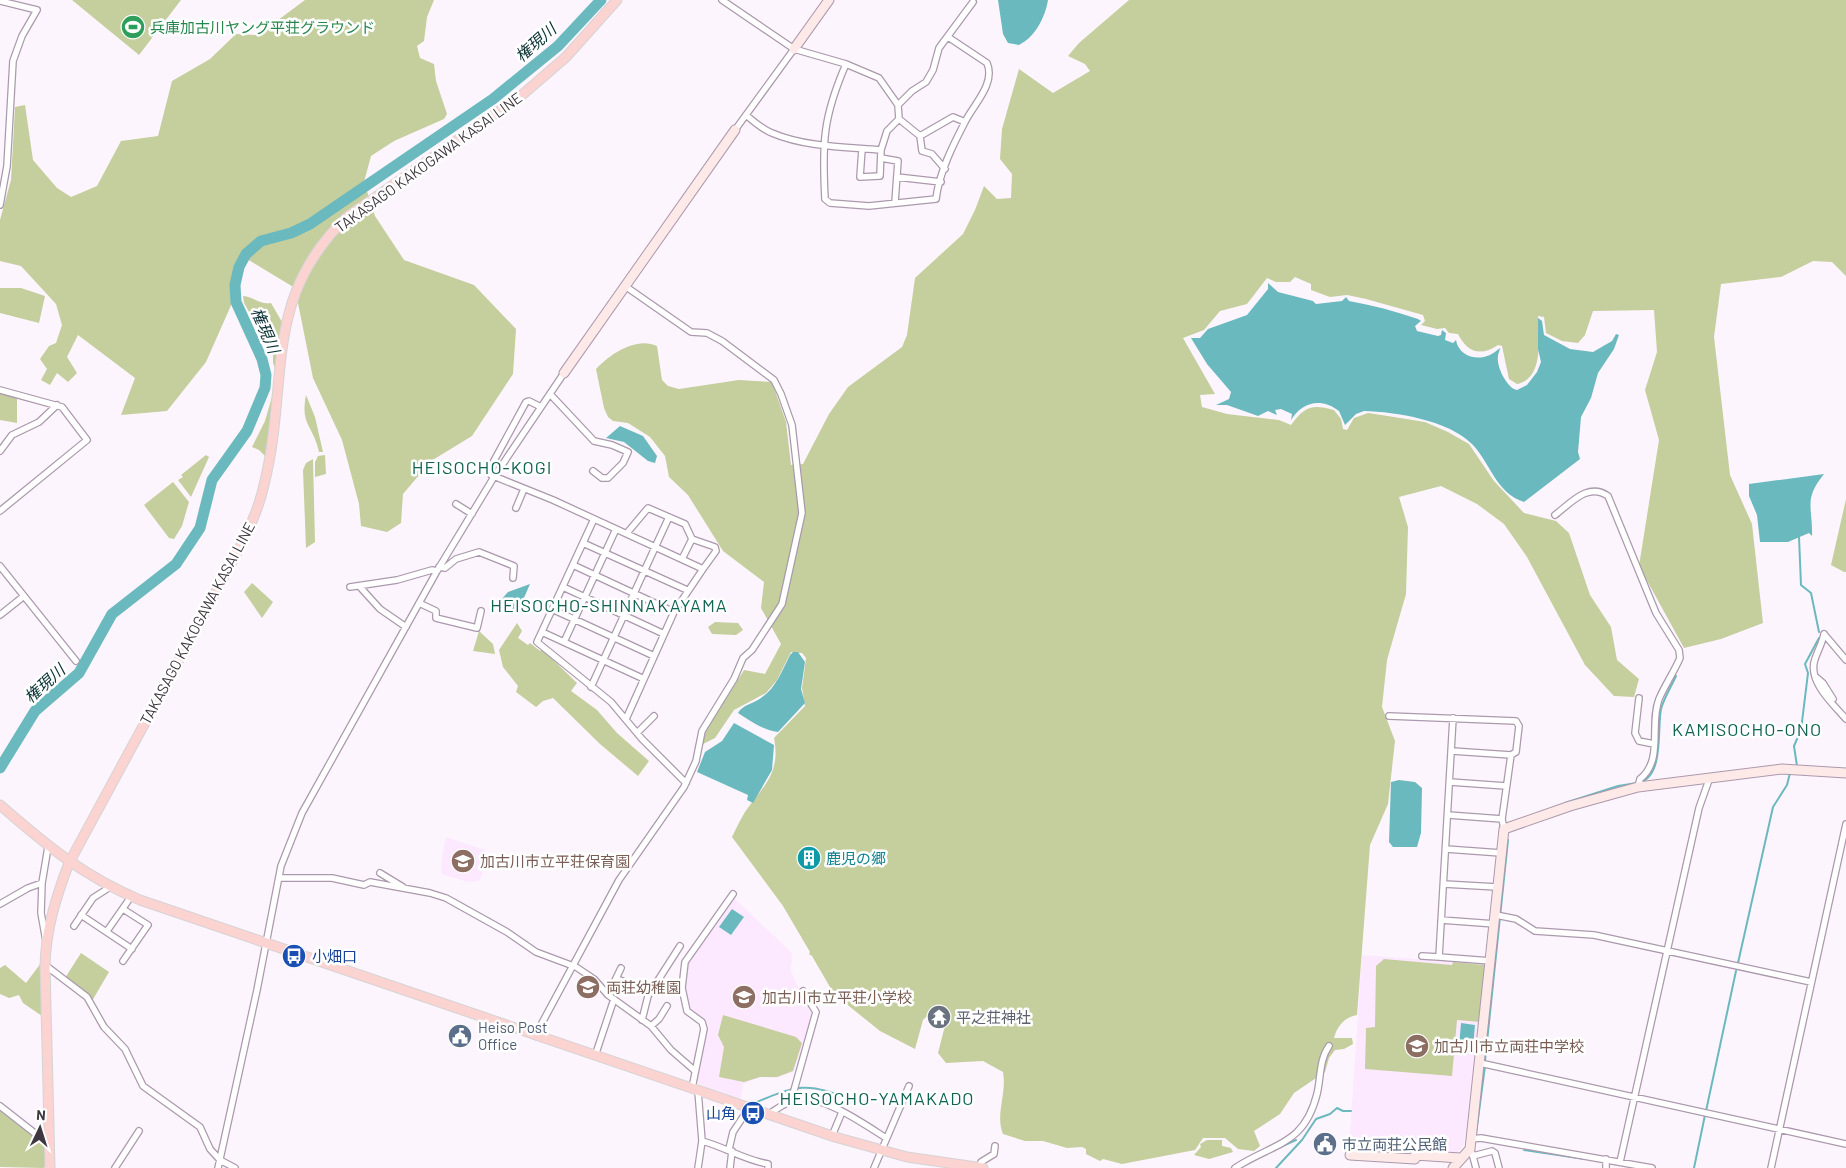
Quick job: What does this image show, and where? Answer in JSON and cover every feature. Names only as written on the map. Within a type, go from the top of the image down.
[{"type":"main road","name":"TAKASAGO KAKOGAWA KASAI LINE","points":[[50,1168],[45,965],[46,941],[56,900],[69,863],[238,551],[258,507],[271,453],[285,326],[292,299],[307,265],[329,235],[347,217],[522,95],[548,73],[617,0]]},
{"type":"main road","points":[[0,806],[69,863],[110,887],[140,900],[832,1136],[937,1165],[982,1168]]},
{"type":"street","points":[[722,0],[794,49],[846,64],[879,78],[898,105],[899,118],[920,136],[922,152],[932,154],[945,169]]},
{"type":"street","points":[[218,1168],[267,944],[281,866],[302,813],[419,602],[494,477],[624,286],[829,0]]},
{"type":"street","points":[[0,1],[37,10],[22,36],[13,61],[7,166],[0,205]]},
{"type":"street","points":[[898,105],[912,91],[926,82],[933,70],[939,48],[973,2]]},
{"type":"street","points":[[846,64],[832,96],[823,144],[825,199],[830,203],[869,206],[936,199],[945,169],[965,122],[984,92],[989,65],[948,37]]},
{"type":"street","points":[[746,115],[771,133],[823,144],[881,150]]},
{"type":"street","points":[[920,136],[953,117],[965,122]]},
{"type":"street","points":[[862,148],[860,177],[880,176],[881,150],[886,131],[899,118]]},
{"type":"street","points":[[881,158],[898,160],[895,202]]},
{"type":"street","points":[[897,177],[941,182]]},
{"type":"street","points":[[535,1036],[619,880],[686,783],[692,770],[698,742],[706,722],[734,679],[744,658],[752,650],[782,604],[802,513],[792,425],[774,380],[722,341],[707,332],[691,332],[624,286]]},
{"type":"street","points":[[0,390],[57,405],[67,413],[87,440],[0,512]]},
{"type":"street","points":[[550,394],[594,441],[612,445],[628,452],[624,463],[608,478],[605,479],[593,472]]},
{"type":"street","points":[[541,408],[528,401],[522,408],[490,468],[490,473],[494,477],[594,519],[703,569]]},
{"type":"street","points":[[0,450],[12,435],[39,422],[57,405]]},
{"type":"street","points":[[516,508],[524,489]]},
{"type":"street","points":[[1555,516],[1588,491],[1601,491],[1608,496],[1652,604],[1679,650],[1680,658],[1659,699],[1656,711],[1652,762],[1648,773],[1640,778],[1638,787]]},
{"type":"street","points":[[456,504],[472,514]]},
{"type":"street","points":[[626,534],[648,508],[685,524],[692,539],[715,547],[716,551],[687,590],[674,612],[626,719]]},
{"type":"street","points":[[591,687],[669,517]]},
{"type":"street","points":[[594,519],[537,642],[610,702],[637,733],[686,783]]},
{"type":"street","points":[[564,642],[616,529]]},
{"type":"street","points":[[682,559],[692,539]]},
{"type":"street","points":[[583,543],[687,590]]},
{"type":"street","points":[[350,588],[406,578],[445,568],[456,559],[479,552],[514,566],[513,578]]},
{"type":"street","points":[[573,565],[596,574],[674,612]]},
{"type":"street","points":[[0,566],[76,661]]},
{"type":"street","points":[[360,586],[380,609],[406,627]]},
{"type":"street","points":[[563,587],[664,634]]},
{"type":"street","points":[[0,615],[24,596]]},
{"type":"street","points":[[419,602],[437,612],[436,618],[477,628],[481,611]]},
{"type":"street","points":[[552,609],[654,656]]},
{"type":"street","points":[[542,632],[644,679]]},
{"type":"street","points":[[1846,660],[1824,634],[1822,646],[1815,658],[1814,676],[1829,700],[1846,719]]},
{"type":"street","points":[[1814,676],[1824,683],[1846,715]]},
{"type":"street","points":[[1639,698],[1635,733],[1639,742],[1654,744]]},
{"type":"street","points":[[637,733],[654,716]]},
{"type":"street","points":[[1389,716],[1516,720],[1519,726],[1516,752],[1511,755],[1452,751]]},
{"type":"street","points":[[1439,957],[1453,718]]},
{"type":"street","points":[[1476,1168],[1471,1152],[1470,1139],[1491,961],[1504,829],[1502,819],[1511,755]]},
{"type":"street","points":[[1504,829],[1570,806],[1638,787],[1782,769],[1846,773]]},
{"type":"street","points":[[1620,1162],[1636,1099],[1699,808],[1710,777]]},
{"type":"street","points":[[1450,782],[1506,786]]},
{"type":"street","points":[[1448,815],[1502,819]]},
{"type":"street","points":[[1771,1168],[1846,824]]},
{"type":"street","points":[[46,941],[41,912],[42,883],[48,847]]},
{"type":"street","points":[[1446,849],[1501,853]]},
{"type":"street","points":[[380,873],[399,883],[403,888]]},
{"type":"street","points":[[279,878],[303,876],[332,878],[364,885],[370,882],[446,898],[507,932],[536,952],[572,966],[594,979],[611,997],[651,1026],[671,1050],[694,1070]]},
{"type":"street","points":[[0,904],[28,888],[42,883]]},
{"type":"street","points":[[1444,884],[1497,887]]},
{"type":"street","points":[[74,926],[93,898],[110,887]]},
{"type":"street","points":[[698,1168],[702,1141],[694,1070],[698,1063],[704,1029],[702,1022],[688,1011],[682,988],[685,962],[734,894]]},
{"type":"street","points":[[107,931],[128,901]]},
{"type":"street","points":[[123,909],[148,926],[123,961]]},
{"type":"street","points":[[81,914],[132,948]]},
{"type":"street","points":[[1441,920],[1516,919],[1534,931],[1594,936],[1811,982]]},
{"type":"street","points":[[642,1020],[648,996],[680,946]]},
{"type":"street","points":[[1422,956],[1491,961]]},
{"type":"street","points":[[45,965],[86,996],[104,1027],[125,1049],[136,1067],[140,1081],[200,1127],[210,1149],[220,1160],[235,1168]]},
{"type":"street","points":[[595,1056],[621,968]]},
{"type":"street","points":[[617,978],[628,983]]},
{"type":"street","points":[[791,1100],[816,1012],[803,991]]},
{"type":"street","points":[[651,1026],[659,1019],[667,1006]]},
{"type":"street","points":[[1235,1168],[1298,1133],[1314,1105],[1322,1061],[1329,1046]]},
{"type":"street","points":[[1480,1063],[1846,1144]]},
{"type":"street","points":[[874,1168],[909,1086]]},
{"type":"street","points":[[769,1114],[791,1100],[818,1101],[842,1112],[886,1138]]},
{"type":"street","points":[[0,1106],[50,1143]]},
{"type":"street","points":[[730,1168],[733,1132],[749,1108]]},
{"type":"street","points":[[832,1136],[842,1112]]},
{"type":"street","points":[[115,1168],[139,1131]]},
{"type":"street","points":[[1470,1139],[1481,1138],[1651,1168]]},
{"type":"street","points":[[702,1141],[731,1150],[745,1159],[768,1164],[768,1168]]},
{"type":"street","points":[[982,1168],[982,1162],[994,1154],[995,1146]]},
{"type":"street","points":[[1453,1168],[1460,1158],[1471,1152],[1492,1151],[1495,1154],[1499,1168]]},
{"type":"street","points":[[1350,1155],[1415,1159],[1460,1158]]},
{"type":"street","points":[[1606,1159],[1606,1168]]},
{"type":"shaded area","name":"加古川市立平荘保育園","points":[[446,837],[485,850],[482,876],[478,881],[467,882],[441,874]]},
{"type":"shaded area","name":"加古川市立平荘小学校","points":[[734,898],[792,953],[791,971],[801,993],[813,1012],[794,1072],[776,1078],[760,1077],[743,1084],[741,1102],[711,1092],[697,1081],[707,1030],[704,1022],[689,1006],[684,987],[688,963],[705,935]]},
{"type":"shaded area","name":"加古川市立両荘中学校","points":[[1362,955],[1486,964],[1468,1128],[1463,1146],[1456,1154],[1410,1155],[1352,1151],[1349,1147]]},
{"type":"green space","name":"兵庫加古川ヤング平荘グラウンド","points":[[72,0],[181,0],[139,55]]},
{"type":"green space","points":[[305,0],[434,0],[427,17],[424,41],[417,46],[420,58],[434,64],[436,81],[447,114],[444,119],[394,141],[371,156],[364,182],[375,216],[404,260],[474,285],[516,329],[513,374],[472,436],[431,461],[403,494],[401,523],[387,532],[361,526],[359,504],[342,440],[313,378],[295,288],[247,259],[236,294],[206,362],[167,411],[121,415],[135,378],[78,335],[67,357],[77,373],[68,382],[57,373],[50,385],[41,380],[47,369],[40,359],[49,346],[56,343],[62,325],[56,304],[21,266],[0,261],[0,220],[11,180],[15,107],[25,105],[33,160],[57,188],[71,197],[97,186],[121,141],[158,136],[172,81],[210,59],[236,34],[258,35]]},
{"type":"green space","points":[[1129,0],[1846,0],[1846,276],[1832,262],[1813,261],[1781,277],[1721,284],[1714,337],[1730,475],[1752,524],[1763,623],[1721,639],[1684,648],[1639,566],[1659,440],[1645,390],[1657,352],[1654,310],[1593,311],[1585,335],[1578,343],[1562,341],[1546,333],[1544,317],[1538,316],[1539,345],[1536,365],[1532,374],[1526,380],[1517,384],[1509,379],[1502,346],[1498,345],[1480,352],[1475,351],[1466,345],[1458,334],[1449,333],[1445,328],[1437,329],[1421,325],[1425,321],[1423,315],[1347,295],[1330,297],[1311,290],[1311,284],[1295,277],[1290,282],[1276,282],[1267,278],[1247,304],[1220,311],[1204,330],[1183,338],[1215,394],[1200,395],[1202,407],[1227,414],[1279,420],[1291,425],[1305,410],[1320,407],[1334,410],[1341,419],[1343,429],[1347,430],[1354,418],[1368,413],[1425,422],[1469,444],[1494,481],[1524,513],[1556,521],[1569,533],[1590,595],[1611,627],[1617,660],[1639,679],[1634,697],[1614,696],[1585,665],[1527,557],[1504,524],[1477,504],[1441,486],[1399,497],[1408,527],[1406,594],[1387,660],[1382,707],[1395,741],[1388,804],[1370,845],[1357,1015],[1342,1023],[1334,1038],[1352,1038],[1353,1044],[1344,1049],[1335,1050],[1329,1058],[1325,1072],[1294,1093],[1280,1114],[1254,1131],[1260,1146],[1254,1151],[1238,1149],[1225,1138],[1203,1138],[1195,1150],[1122,1164],[1103,1159],[1100,1161],[1086,1154],[1086,1149],[1082,1147],[1067,1148],[1043,1141],[1025,1141],[1003,1134],[1000,1119],[1004,1088],[1003,1072],[983,1061],[946,1063],[938,1053],[949,1010],[937,1006],[923,1020],[915,1049],[880,1031],[834,994],[809,954],[810,952],[783,906],[732,837],[745,812],[764,787],[773,770],[776,750],[774,738],[805,706],[802,688],[806,658],[802,653],[791,652],[777,680],[766,693],[734,710],[715,738],[701,745],[704,734],[744,670],[765,674],[781,644],[761,608],[764,582],[723,551],[688,495],[669,477],[665,456],[650,437],[628,423],[613,421],[608,417],[604,408],[596,369],[615,353],[640,343],[657,346],[662,380],[668,386],[679,389],[739,380],[772,382],[786,422],[791,465],[803,464],[829,414],[848,387],[902,347],[907,335],[915,278],[963,234],[984,186],[997,199],[1011,198],[1012,174],[1000,159],[1002,129],[1019,69],[1053,93],[1090,71],[1085,64],[1068,56],[1079,43]]},
{"type":"green space","points":[[0,288],[21,288],[45,296],[39,323],[0,313]]},
{"type":"green space","points":[[243,296],[264,303],[271,303],[282,322],[276,371],[273,363],[273,354],[244,303]]},
{"type":"green space","points":[[274,390],[267,458],[259,450],[252,447],[265,421]]},
{"type":"green space","points":[[0,392],[17,396],[17,423],[0,420]]},
{"type":"green space","points":[[306,395],[315,417],[323,452],[319,452],[306,419]]},
{"type":"green space","points":[[206,455],[209,457],[191,497],[178,480],[183,477],[181,475]]},
{"type":"green space","points":[[325,455],[326,474],[315,477],[315,462],[318,456]]},
{"type":"green space","points":[[313,459],[315,542],[306,548],[303,470],[306,463]]},
{"type":"green space","points":[[173,482],[189,502],[182,526],[174,539],[169,538],[144,505]]},
{"type":"green space","points":[[1846,499],[1846,572],[1844,572],[1831,565]]},
{"type":"green space","points":[[252,583],[273,602],[262,618],[244,592]]},
{"type":"green space","points":[[715,622],[738,623],[743,630],[736,635],[712,634],[708,627]]},
{"type":"green space","points":[[517,623],[522,631],[518,638],[528,645],[530,643],[540,651],[542,649],[577,683],[571,691],[597,710],[617,733],[649,761],[638,776],[600,744],[553,698],[543,701],[536,707],[516,692],[518,686],[503,667],[499,650]]},
{"type":"green space","points":[[479,631],[493,644],[495,654],[473,651]]},
{"type":"green space","points":[[81,953],[109,972],[92,1001],[65,978]]},
{"type":"green space","points":[[1384,959],[1452,965],[1453,962],[1485,965],[1480,1022],[1457,1020],[1452,1076],[1365,1069],[1366,1028],[1375,1027],[1376,966]]},
{"type":"green space","points":[[41,963],[42,1016],[23,1003],[19,995],[9,998],[0,994],[0,968],[5,965],[26,983]]},
{"type":"green space","points":[[723,1015],[796,1037],[802,1043],[793,1071],[777,1077],[760,1077],[744,1082],[719,1077],[724,1047],[718,1035]]},
{"type":"green space","points":[[0,1110],[44,1143],[47,1155],[44,1168],[0,1167]]},
{"type":"green space","points":[[1207,1140],[1222,1140],[1222,1146],[1231,1148],[1233,1152],[1209,1159],[1194,1155],[1201,1147],[1200,1144]]},
{"type":"water","points":[[998,0],[1048,0],[1038,26],[1025,42],[1019,45],[1008,43],[1003,34]]},
{"type":"water","points":[[1268,283],[1278,292],[1313,301],[1316,304],[1342,301],[1346,297],[1349,301],[1384,308],[1418,319],[1421,321],[1415,326],[1417,331],[1438,336],[1441,335],[1442,330],[1446,333],[1445,340],[1453,343],[1456,340],[1463,353],[1472,357],[1477,358],[1493,354],[1500,348],[1498,360],[1500,371],[1506,381],[1517,390],[1527,385],[1537,372],[1541,362],[1538,349],[1538,318],[1542,321],[1544,335],[1570,349],[1593,352],[1612,341],[1616,334],[1619,335],[1614,349],[1598,373],[1591,398],[1581,417],[1578,452],[1580,459],[1524,502],[1515,498],[1500,485],[1472,444],[1450,429],[1436,423],[1391,413],[1364,411],[1356,414],[1345,425],[1339,411],[1319,403],[1301,409],[1291,420],[1292,414],[1281,409],[1275,410],[1277,415],[1268,411],[1258,416],[1227,405],[1216,405],[1229,399],[1231,392],[1207,364],[1191,338],[1200,338],[1208,329],[1247,315],[1268,289]]},
{"type":"water","points":[[620,426],[643,436],[657,456],[655,463],[648,461],[624,442],[606,438]]},
{"type":"water","points":[[1824,474],[1817,483],[1811,497],[1812,536],[1809,533],[1788,542],[1760,542],[1757,515],[1749,496],[1749,484]]},
{"type":"water","points":[[530,584],[517,614],[500,601],[508,592]]},
{"type":"water","points":[[793,652],[798,652],[805,662],[801,689],[805,703],[778,732],[762,727],[738,713],[742,708],[758,700],[771,689],[790,655]]},
{"type":"water","points":[[734,723],[774,745],[772,770],[753,803],[747,800],[748,795],[697,772],[705,752],[722,741]]},
{"type":"water","points":[[1399,780],[1415,782],[1422,788],[1421,833],[1417,847],[1393,847],[1389,842],[1391,782]]},
{"type":"water","points":[[732,909],[744,917],[731,935],[719,927]]},
{"type":"water","points":[[1461,1023],[1475,1025],[1473,1048],[1459,1047]]},
{"type":"waterway","name":"権現川","points":[[0,768],[35,711],[79,673],[112,614],[176,564],[200,528],[212,480],[247,431],[265,388],[266,375],[262,359],[236,302],[235,285],[239,267],[246,254],[261,241],[291,233],[310,224],[493,99],[558,46],[601,0]]},
{"type":"waterway","points":[[1799,537],[1801,585],[1811,593],[1819,632]]},
{"type":"waterway","points":[[1797,766],[1794,746],[1801,730],[1808,673],[1805,664],[1819,638]]},
{"type":"waterway","points":[[1641,782],[1653,770],[1658,750],[1661,709],[1676,676]]},
{"type":"waterway","points":[[1738,963],[1773,807],[1787,785],[1790,773]]},
{"type":"waterway","points":[[1565,803],[1618,786],[1637,783]]},
{"type":"waterway","points":[[1485,1061],[1508,840]]},
{"type":"waterway","points":[[1706,1111],[1736,971]]},
{"type":"waterway","points":[[1476,1134],[1485,1066]]},
{"type":"waterway","points":[[752,1104],[780,1093],[802,1088],[824,1090],[852,1101]]},
{"type":"waterway","points":[[1276,1168],[1302,1140],[1316,1119],[1330,1114],[1337,1108],[1343,1111],[1351,1111]]},
{"type":"waterway","points":[[1694,1168],[1705,1115]]},
{"type":"waterway","points":[[1278,1148],[1296,1140]]},
{"type":"waterway","points":[[1524,1150],[1585,1159]]},
{"type":"place","name":"兵庫加古川ヤング平荘グラウンド","points":[[133,27]]},
{"type":"place","name":"鹿児の郷","points":[[809,858]]},
{"type":"place","name":"加古川市立平荘保育園","points":[[463,861]]},
{"type":"place","name":"小畑口","points":[[294,956]]},
{"type":"place","name":"両荘幼稚園","points":[[588,987]]},
{"type":"place","name":"加古川市立平荘小学校","points":[[744,997]]},
{"type":"place","name":"平之荘神社","points":[[939,1017]]},
{"type":"place","name":"Heiso Post Office","points":[[460,1036]]},
{"type":"place","name":"加古川市立両荘中学校","points":[[1417,1046]]},
{"type":"place","name":"山角","points":[[753,1113]]},
{"type":"place","name":"市立両荘公民館","points":[[1325,1144]]},
{"type":"district","name":"HEISOCHO-KOGI","points":[[482,467]]},
{"type":"district","name":"HEISOCHO-SHINNAKAYAMA","points":[[609,605]]},
{"type":"district","name":"KAMISOCHO-ONO","points":[[1747,729]]},
{"type":"district","name":"HEISOCHO-YAMAKADO","points":[[877,1098]]}]
